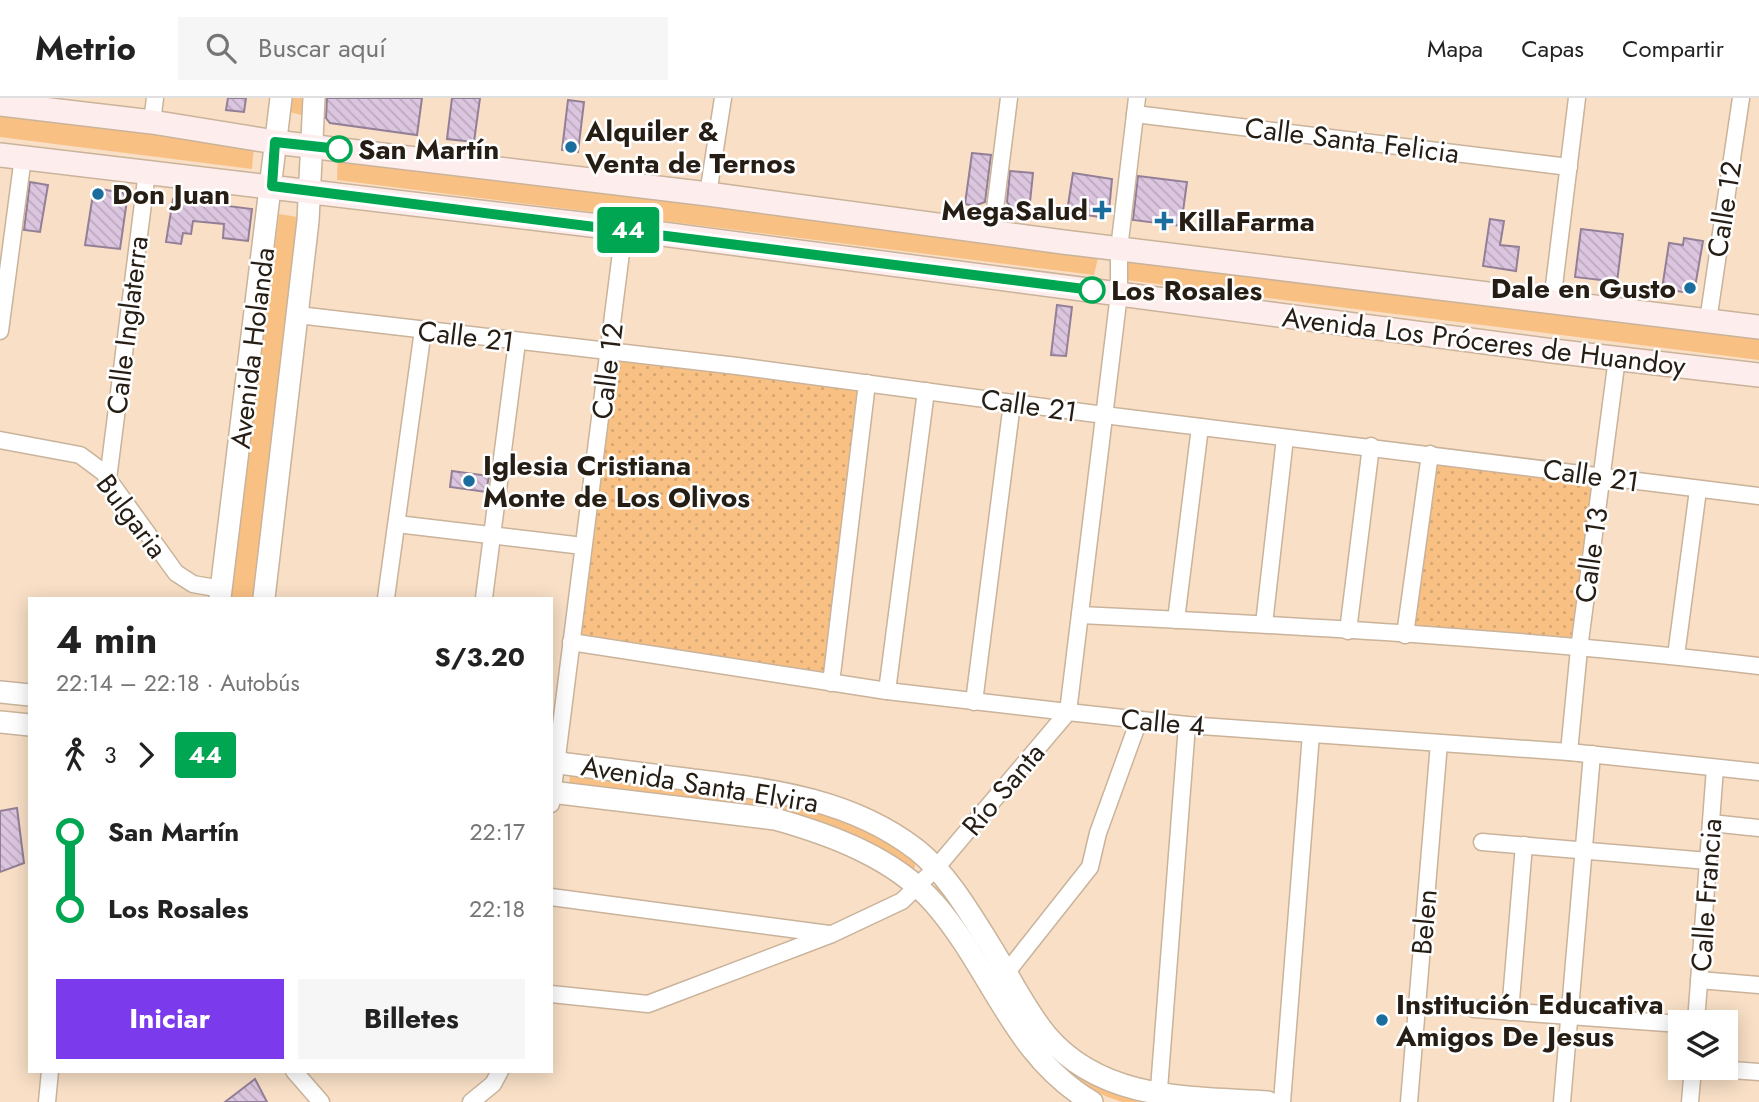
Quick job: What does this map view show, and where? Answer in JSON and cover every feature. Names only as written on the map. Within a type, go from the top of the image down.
[{"type":"main road","name":"Avenida Los Próceres de Huandoy","points":[[0,104],[152,122],[275,142],[708,194],[992,233],[1759,327]]},
{"type":"main road","name":"Avenida Los Próceres de Huandoy","points":[[11,156],[624,229],[1759,375]]},
{"type":"street","points":[[152,122],[155,98]]},
{"type":"street","name":"Avenida Holanda","points":[[220,594],[281,98]]},
{"type":"street","name":"Avenida Holanda","points":[[264,597],[308,221],[309,146],[314,98]]},
{"type":"street","points":[[708,194],[723,98]]},
{"type":"street","points":[[992,233],[1009,98]]},
{"type":"street","points":[[1552,302],[1577,98]]},
{"type":"street","name":"Calle 12","points":[[1708,321],[1741,98]]},
{"type":"street","points":[[1068,712],[1119,294],[1119,249],[1136,106]]},
{"type":"street","name":"Calle Santa Felicia","points":[[1136,106],[1569,167]]},
{"type":"street","points":[[0,331],[11,156]]},
{"type":"street","name":"Calle Inglaterra","points":[[108,479],[147,172]]},
{"type":"street","name":"Calle 12","points":[[554,762],[624,229]]},
{"type":"street","name":"Calle 21","points":[[298,315],[867,383],[1759,496]]},
{"type":"street","points":[[386,597],[423,330]]},
{"type":"street","points":[[484,597],[517,342]]},
{"type":"street","name":"Calle 13","points":[[1569,752],[1579,649],[1617,358]]},
{"type":"street","points":[[831,682],[867,383]]},
{"type":"street","points":[[887,691],[926,391]]},
{"type":"street","points":[[975,702],[1012,403]]},
{"type":"street","points":[[1176,620],[1199,427]]},
{"type":"street","points":[[1264,624],[1285,438]]},
{"type":"street","name":"Bulgaria","points":[[0,440],[80,456],[108,479],[176,573],[193,584],[220,594]]},
{"type":"street","points":[[1348,631],[1371,446]]},
{"type":"street","points":[[1405,635],[1430,454]]},
{"type":"street","points":[[1676,656],[1698,490]]},
{"type":"street","points":[[397,524],[583,547]]},
{"type":"street","points":[[1080,615],[1264,624],[1676,656],[1759,666]]},
{"type":"street","name":"Calle 4","points":[[571,642],[887,691],[1139,720],[1569,752],[1759,772]]},
{"type":"street","points":[[0,692],[28,695]]},
{"type":"street","name":"Río Santa","points":[[553,994],[648,1004],[832,934],[902,901],[936,868],[1068,712]]},
{"type":"street","points":[[1007,971],[1090,867],[1098,833],[1139,720]]},
{"type":"street","points":[[0,722],[28,725]]},
{"type":"street","points":[[1158,1098],[1186,725]]},
{"type":"street","points":[[1282,1102],[1311,734]]},
{"type":"street","name":"Belen","points":[[1409,1102],[1440,743]]},
{"type":"street","points":[[1562,1102],[1592,754]]},
{"type":"street","name":"Avenida Santa Elvira","points":[[554,762],[778,790],[819,800],[854,813],[898,837],[936,868],[1007,971],[1040,1026],[1075,1062],[1114,1084],[1158,1098],[1268,1102]]},
{"type":"street","name":"Calle Francia","points":[[1697,1010],[1715,768]]},
{"type":"street","name":"Avenida Santa Elvira","points":[[553,796],[775,819],[842,841],[873,857],[918,887],[934,903],[968,948],[1027,1046],[1046,1068],[1071,1090],[1092,1102]]},
{"type":"street","points":[[1711,823],[1759,828]]},
{"type":"street","points":[[1482,842],[1708,861]]},
{"type":"street","points":[[1510,1012],[1524,845]]},
{"type":"street","points":[[553,897],[832,934]]},
{"type":"street","points":[[1699,980],[1759,985]]},
{"type":"street","points":[[1474,1009],[1668,1023]]},
{"type":"street","points":[[1738,1070],[1759,1072]]},
{"type":"street","points":[[47,1102],[50,1073]]},
{"type":"street","points":[[296,1073],[321,1102]]},
{"type":"street","points":[[471,1102],[493,1084],[499,1073]]},
{"type":"street","points":[[1689,1102],[1692,1080]]},
{"type":"shaded area","points":[[291,98],[309,98],[306,116],[289,112]]},
{"type":"shaded area","points":[[0,113],[254,144],[252,169],[0,137]]},
{"type":"shaded area","points":[[338,155],[1100,249],[1094,275],[337,180]]},
{"type":"shaded area","points":[[279,214],[304,218],[256,597],[230,597]]},
{"type":"shaded area","points":[[1129,258],[1759,333],[1759,360],[1126,280]]},
{"type":"shaded area","points":[[614,357],[863,389],[829,674],[581,640]]},
{"type":"shaded area","points":[[1437,465],[1597,484],[1575,643],[1414,632]]},
{"type":"shaded area","points":[[571,770],[765,794],[856,821],[915,860],[915,867],[911,870],[861,837],[799,815],[569,784]]},
{"type":"shaded area","points":[[937,883],[1030,1022],[1149,1102],[1122,1102],[1105,1096],[1080,1083],[1052,1058],[934,890]]},
{"type":"building","points":[[228,98],[246,98],[244,112],[226,110]]},
{"type":"building","points":[[327,98],[422,98],[417,135],[330,123],[326,118]]},
{"type":"building","points":[[452,98],[480,98],[474,142],[447,139]]},
{"type":"building","points":[[568,100],[584,102],[578,152],[562,150]]},
{"type":"building","points":[[972,153],[991,155],[985,202],[974,206],[965,204]]},
{"type":"building","points":[[1010,171],[1033,173],[1029,212],[1013,210],[1007,202]]},
{"type":"building","points":[[1073,173],[1112,179],[1109,211],[1099,217],[1067,212]]},
{"type":"building","points":[[1138,176],[1187,182],[1181,226],[1133,220]]},
{"type":"building","points":[[30,182],[48,185],[40,232],[24,230]]},
{"type":"building","points":[[94,188],[123,193],[127,200],[120,249],[85,245]]},
{"type":"building","points":[[173,199],[252,209],[248,241],[223,238],[224,224],[193,221],[191,234],[183,233],[181,244],[166,242]]},
{"type":"building","points":[[1490,219],[1504,221],[1500,245],[1519,247],[1516,271],[1483,266]]},
{"type":"building","points":[[1581,229],[1623,234],[1617,282],[1575,277]]},
{"type":"building","points":[[1684,238],[1703,241],[1695,287],[1690,293],[1662,289],[1669,243],[1683,245]]},
{"type":"building","points":[[1057,305],[1072,307],[1066,356],[1051,355]]},
{"type":"building","name":"Iglesia Cristiana Monte de Los Olivos","points":[[452,471],[489,476],[486,492],[450,487]]},
{"type":"building","points":[[17,808],[24,863],[0,872],[0,811]]},
{"type":"building","points":[[255,1079],[267,1102],[225,1102]]},
{"type":"bus line","name":"44","points":[[339,149],[275,142],[272,186],[1092,290]]},
{"type":"place","name":"Alquiler & Venta de Ternos","points":[[571,147]]},
{"type":"place","name":"San Martín","points":[[339,149]]},
{"type":"place","name":"Don Juan","points":[[98,194]]},
{"type":"place","name":"MegaSalud","points":[[1102,210]]},
{"type":"place","name":"KillaFarma","points":[[1164,221]]},
{"type":"place","name":"Dale en Gusto","points":[[1690,288]]},
{"type":"place","name":"Los Rosales","points":[[1092,290]]},
{"type":"place","name":"Iglesia Cristiana Monte de Los Olivos","points":[[469,481]]},
{"type":"place","name":"Institución Educativa Amigos De Jesus","points":[[1382,1020]]}]
